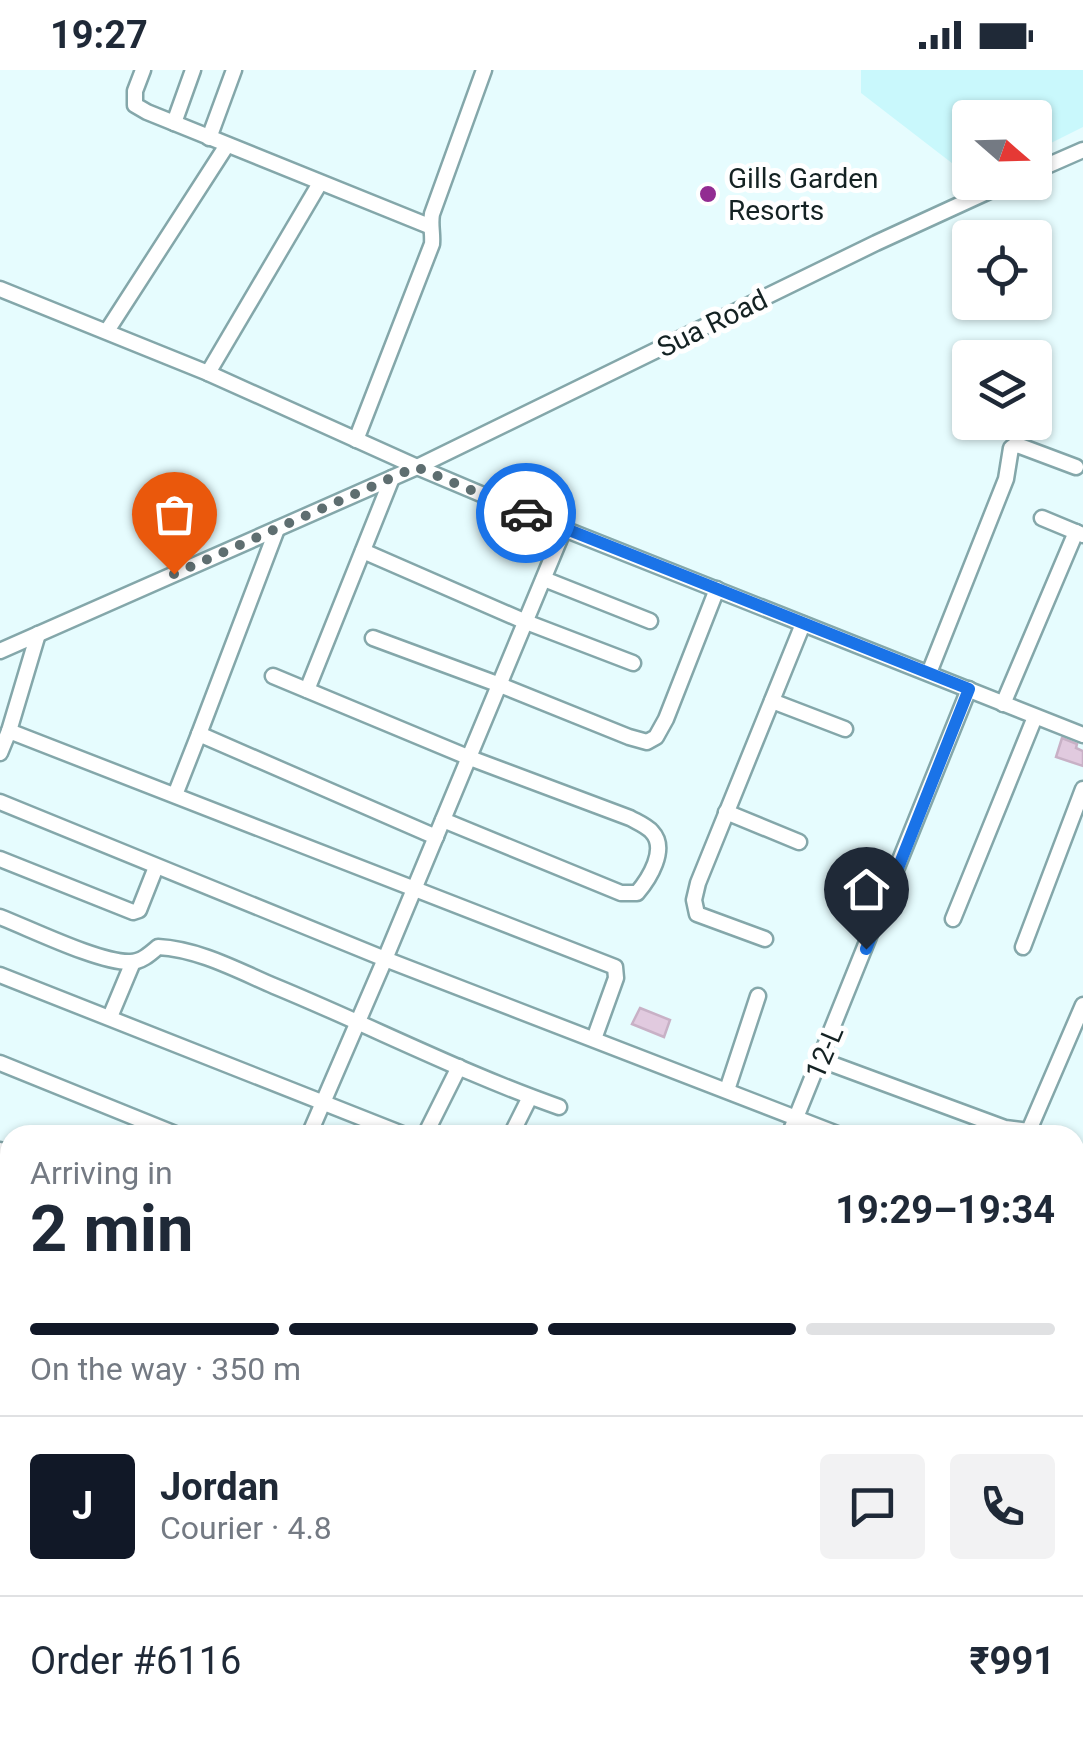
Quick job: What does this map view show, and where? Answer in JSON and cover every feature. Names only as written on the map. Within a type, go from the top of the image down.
[{"type":"street","points":[[143,70],[135,105],[430,226]]},
{"type":"street","points":[[174,123],[193,70]]},
{"type":"street","points":[[209,138],[234,70]]},
{"type":"street","points":[[356,440],[432,244],[430,226],[484,70]]},
{"type":"street","points":[[107,331],[227,145]]},
{"type":"street","points":[[1052,164],[1083,150]]},
{"type":"street","points":[[208,373],[320,183]]},
{"type":"street","name":"Sua Road","points":[[0,651],[416,467],[969,200]]},
{"type":"street","points":[[0,289],[208,373],[564,529],[1083,734]]},
{"type":"street","points":[[929,674],[1006,479],[1011,448],[1020,446],[1076,467]]},
{"type":"street","points":[[307,690],[392,478]]},
{"type":"street","points":[[1003,704],[1080,534],[1042,518]]},
{"type":"street","points":[[175,795],[276,528]]},
{"type":"street","points":[[313,1125],[564,529]]},
{"type":"street","points":[[363,551],[633,664]]},
{"type":"street","points":[[544,579],[650,620]]},
{"type":"street","points":[[373,638],[647,742],[656,737],[666,719],[717,589]]},
{"type":"street","points":[[765,939],[697,914],[694,900],[803,624]]},
{"type":"street","points":[[0,753],[38,634]]},
{"type":"street","points":[[273,676],[470,758],[630,818],[650,830],[658,842],[656,858],[647,881],[636,893],[621,892],[444,820]]},
{"type":"street","name":"12-L","points":[[793,1125],[969,689]]},
{"type":"street","points":[[772,701],[845,729]]},
{"type":"street","points":[[953,918],[1035,717]]},
{"type":"street","points":[[9,731],[615,967],[616,978],[594,1040]]},
{"type":"street","points":[[199,734],[436,838]]},
{"type":"street","points":[[1022,947],[1083,789]]},
{"type":"street","points":[[0,802],[385,960],[817,1125]]},
{"type":"street","points":[[726,812],[799,842]]},
{"type":"street","points":[[0,858],[133,912],[140,910],[156,867]]},
{"type":"street","points":[[0,917],[104,958],[133,962],[149,956],[158,947],[209,958],[558,1107]]},
{"type":"street","points":[[110,1018],[133,962]]},
{"type":"street","points":[[0,975],[381,1125]]},
{"type":"street","points":[[727,1090],[758,996]]},
{"type":"street","points":[[1031,1125],[1083,1005]]},
{"type":"street","points":[[821,1060],[997,1125]]},
{"type":"street","points":[[0,1063],[153,1125]]},
{"type":"street","points":[[430,1125],[459,1067]]},
{"type":"street","points":[[516,1125],[530,1097]]},
{"type":"shaded area","points":[[861,70],[1083,70],[1083,127],[1052,142],[1052,100],[952,100],[952,163],[861,93]]},
{"type":"building","points":[[1062,738],[1083,751],[1083,766],[1056,757]]},
{"type":"building","points":[[640,1008],[670,1020],[664,1037],[632,1024]]},
{"type":"way so far","points":[[174,574],[416,467],[526,513]]},
{"type":"place","name":"Gills Garden Resorts","points":[[708,194]]},
{"type":"route","points":[[526,513],[969,689],[866,949]]}]
